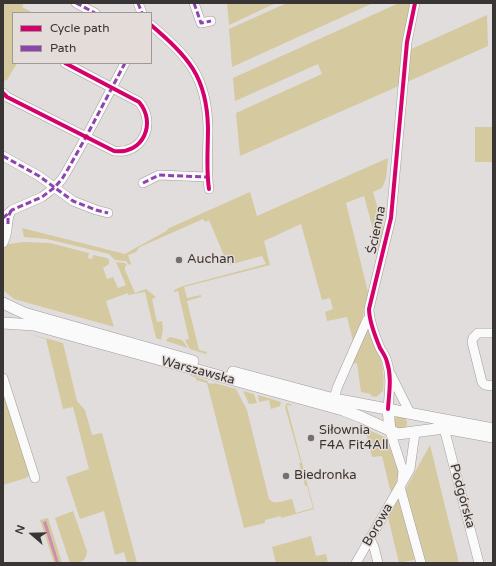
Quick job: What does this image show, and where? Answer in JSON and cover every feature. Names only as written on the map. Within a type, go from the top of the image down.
[{"type":"main road","name":"Warszawska","points":[[3,303],[24,313],[334,399],[410,413]]},
{"type":"main road","name":"Warszawska","points":[[3,323],[34,325],[343,410],[402,435],[415,433]]},
{"type":"main road","points":[[388,409],[390,431]]},
{"type":"main road","points":[[493,429],[410,413],[415,433],[444,428],[493,437]]},
{"type":"street","points":[[76,3],[93,12]]},
{"type":"street","points":[[194,3],[201,23],[211,21]]},
{"type":"street","name":"Ścienna","points":[[334,399],[367,320],[370,318],[368,309],[391,218],[407,42],[415,3]]},
{"type":"street","points":[[152,26],[174,45],[190,64],[200,83],[206,102],[208,128],[207,177],[209,189]]},
{"type":"street","points":[[3,93],[7,97],[114,151],[123,152],[133,149],[139,144],[144,136],[147,126],[145,109],[139,102],[67,64]]},
{"type":"street","points":[[3,218],[12,210],[42,196],[55,187],[68,170],[124,64]]},
{"type":"street","points":[[3,156],[39,176],[73,201],[96,210],[108,212]]},
{"type":"street","points":[[143,183],[159,175],[207,177]]},
{"type":"street","points":[[3,239],[3,243],[8,233],[8,217],[12,210]]},
{"type":"street","points":[[370,318],[380,347],[387,360],[389,370],[390,382],[388,409]]},
{"type":"street","points":[[493,333],[478,333],[473,338],[472,342],[482,382],[485,385],[493,386]]},
{"type":"street","points":[[389,370],[410,413]]},
{"type":"street","points":[[3,378],[35,478]]},
{"type":"street","name":"Podgórska","points":[[444,428],[479,563]]},
{"type":"street","name":"Borowa","points":[[390,431],[403,471],[403,478],[400,487]]},
{"type":"street","name":"Borowa","points":[[356,563],[410,469],[415,433]]},
{"type":"street","points":[[400,487],[421,563]]},
{"type":"street","points":[[370,539],[374,547],[378,563]]},
{"type":"shaded area","points":[[3,3],[24,3],[22,7],[31,12],[12,12],[12,64],[16,64],[7,80],[3,81]]},
{"type":"shaded area","points":[[227,3],[276,3],[229,25]]},
{"type":"shaded area","points":[[287,3],[373,3],[232,67],[229,29]]},
{"type":"shaded area","points":[[399,3],[413,3],[401,85],[240,156],[236,113],[322,74],[318,64],[235,101],[233,78]]},
{"type":"shaded area","points":[[487,15],[488,46],[407,82],[409,50]]},
{"type":"shaded area","points":[[475,127],[493,127],[493,162],[475,162]]},
{"type":"shaded area","points":[[388,158],[386,178],[382,188],[373,192],[385,233],[380,254],[364,196],[346,203],[369,296],[354,345],[347,317],[327,321],[325,312],[333,309],[330,298],[322,300],[301,224],[264,241],[270,265],[184,287],[187,298],[201,295],[201,297],[187,301],[199,350],[207,352],[206,354],[190,349],[185,340],[189,339],[178,291],[174,292],[174,290],[183,286],[266,264],[262,256],[228,265],[209,220],[205,222],[203,219],[140,247],[136,252],[128,255],[131,264],[129,265],[126,261],[115,260],[109,254],[47,239],[24,237],[22,228],[125,254],[168,230],[167,229],[250,192],[257,216]]},
{"type":"shaded area","points":[[23,242],[50,243],[89,253],[88,258],[92,259],[93,255],[107,258],[109,260],[109,264],[103,268],[107,279],[113,277],[118,288],[126,285],[116,262],[125,263],[127,265],[125,266],[125,270],[135,293],[146,289],[156,297],[152,299],[157,322],[162,321],[163,329],[161,340],[156,338],[145,292],[128,295],[128,293],[106,301],[114,327],[14,299],[3,290],[3,245]]},
{"type":"shaded area","points":[[368,331],[371,332],[379,353],[384,376],[383,391],[376,397],[371,396],[371,394],[361,392],[357,363],[351,364],[364,333]]},
{"type":"shaded area","points":[[23,332],[63,343],[77,401],[85,410],[92,435],[102,433],[137,563],[127,563],[124,552],[115,555],[104,511],[80,519],[66,477],[89,469],[73,407],[63,409],[46,339]]},
{"type":"shaded area","points":[[170,337],[182,340],[188,348],[166,341]]},
{"type":"shaded area","points":[[189,375],[208,381],[208,383],[214,383],[236,389],[247,410],[269,499],[274,502],[280,502],[292,499],[296,513],[313,508],[307,486],[305,486],[299,463],[301,463],[285,407],[287,403],[292,405],[287,406],[314,509],[281,518],[281,516],[265,520],[265,523],[244,528],[207,383],[196,380],[196,378]]},
{"type":"shaded area","points":[[3,390],[30,475],[26,478],[3,485]]},
{"type":"shaded area","points":[[243,391],[254,394],[257,403],[249,404]]},
{"type":"shaded area","points":[[258,395],[281,402],[280,406],[271,409],[269,400],[259,402]]},
{"type":"shaded area","points":[[400,416],[405,418],[407,423],[405,428],[400,430],[395,428],[393,423],[395,418]]},
{"type":"shaded area","points":[[365,428],[386,438],[390,443],[399,469],[398,479],[391,493],[382,456],[372,457]]},
{"type":"shaded area","points":[[430,445],[459,563],[424,563],[405,490]]},
{"type":"shaded area","points":[[400,496],[417,559],[399,563],[388,517]]},
{"type":"shaded area","points":[[73,511],[87,551],[84,560],[77,563],[70,563],[55,518]]},
{"type":"shaded area","points":[[48,518],[62,563],[54,563],[40,520]]},
{"type":"shaded area","points":[[46,521],[59,563],[56,563],[43,522]]},
{"type":"shaded area","points":[[311,536],[316,556],[326,554],[328,563],[276,563],[272,547]]},
{"type":"marked path","points":[[76,3],[93,12]]},
{"type":"marked path","points":[[138,3],[142,12]]},
{"type":"marked path","points":[[194,3],[201,23],[211,21]]},
{"type":"marked path","points":[[3,218],[12,210],[42,197],[55,187],[62,179],[124,64]]},
{"type":"marked path","points":[[3,156],[39,176],[73,201],[108,213]]},
{"type":"marked path","points":[[143,183],[159,175],[207,177]]},
{"type":"marked path","points":[[8,224],[8,217],[11,211]]},
{"type":"cycle path","points":[[388,409],[390,385],[389,368],[373,328],[369,309],[391,218],[407,42],[415,3]]},
{"type":"cycle path","points":[[152,26],[185,58],[193,69],[204,94],[208,128],[207,166],[209,189]]},
{"type":"cycle path","points":[[3,93],[7,97],[114,151],[124,151],[133,148],[139,143],[147,128],[147,119],[139,102],[67,64]]},
{"type":"place","name":"Auchan","points":[[179,260]]},
{"type":"place","name":"Siłownia F4A Fit4All","points":[[311,438]]},
{"type":"place","name":"Biedronka","points":[[286,476]]}]
